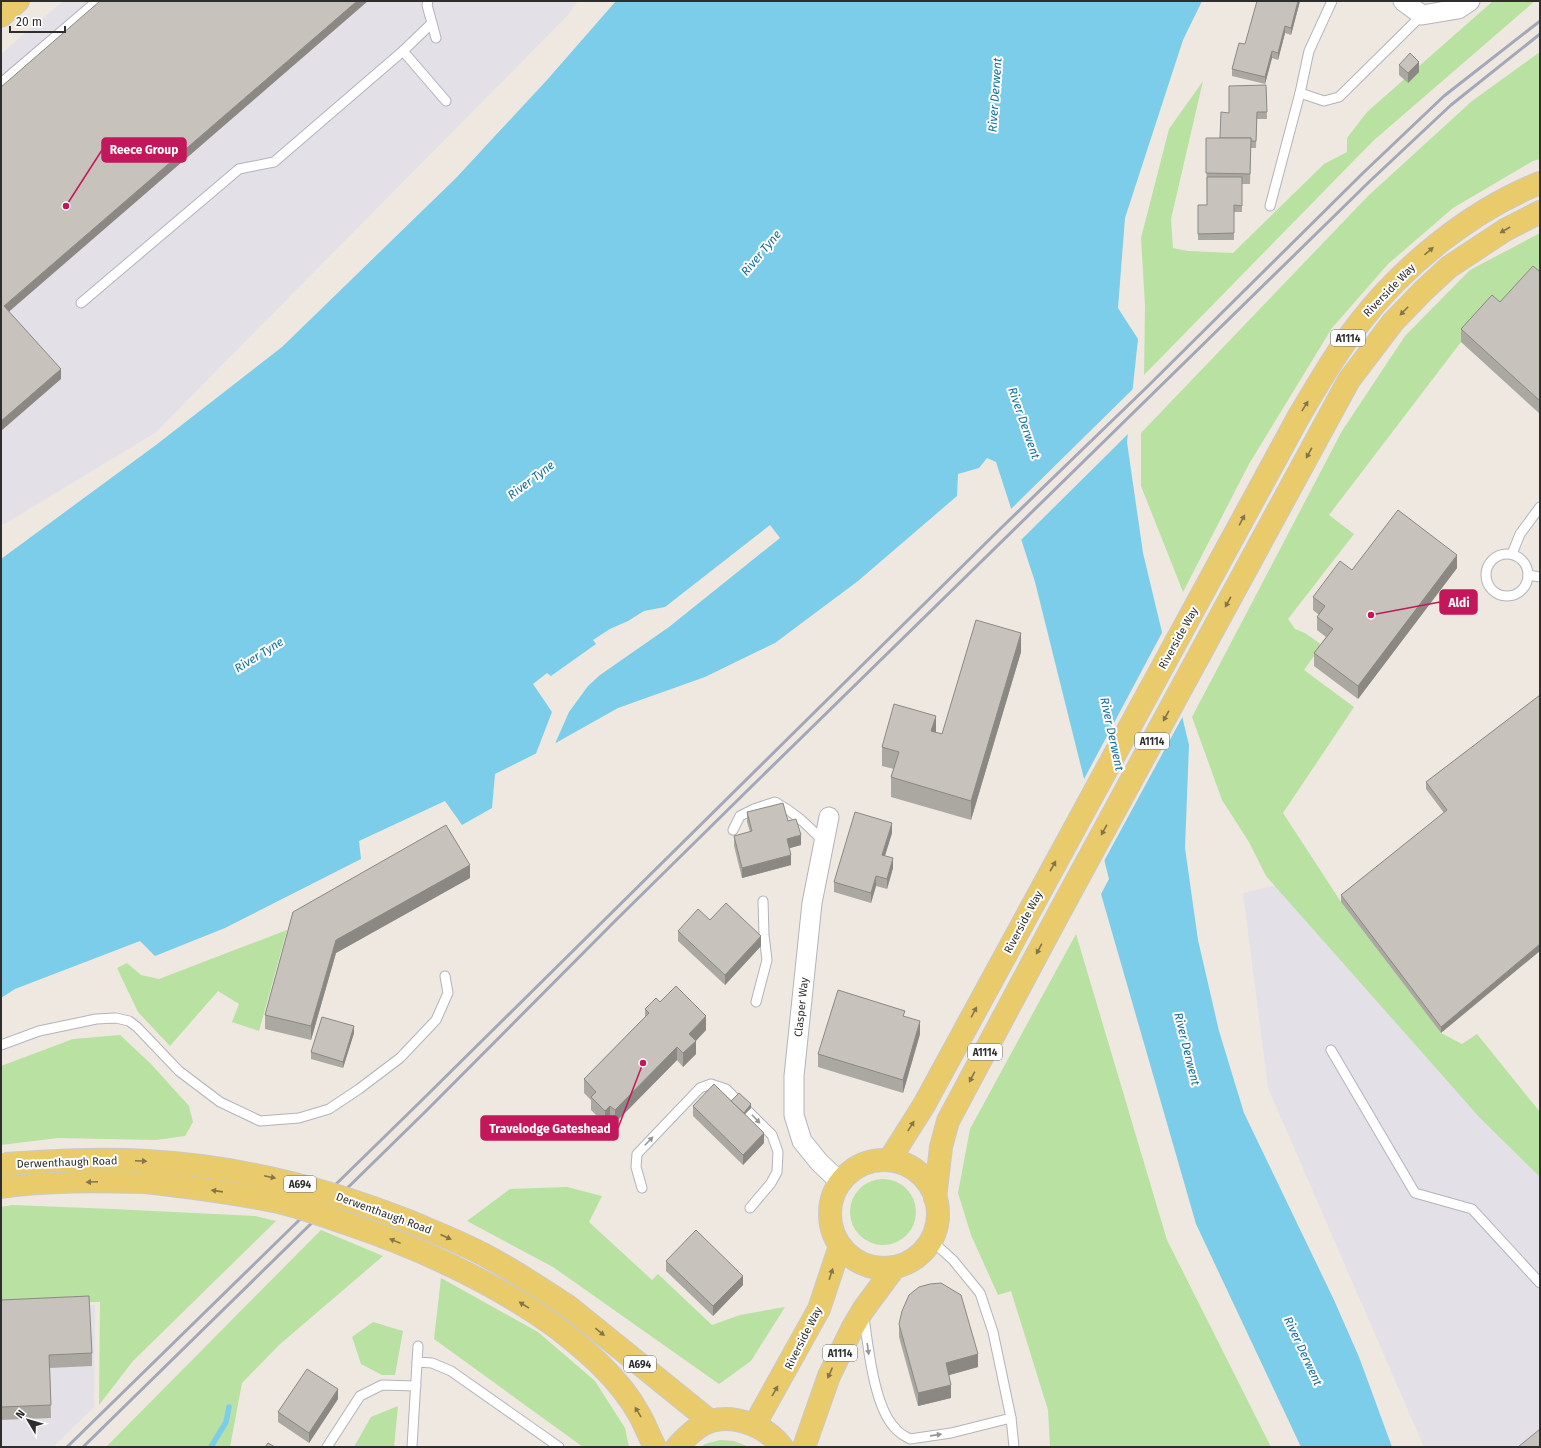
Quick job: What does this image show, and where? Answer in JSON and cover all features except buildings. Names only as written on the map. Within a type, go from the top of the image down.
[{"type":"main road","points":[[1,16],[18,1]]},
{"type":"main road","name":"Riverside Way","points":[[890,1159],[924,1105],[1299,416],[1337,353],[1359,322],[1383,294],[1436,244],[1493,206],[1540,183]]},
{"type":"main road","name":"A1114","points":[[935,1198],[925,1179],[909,1166],[890,1159],[862,1163],[852,1170],[840,1182],[834,1193],[830,1208],[832,1229],[840,1246],[853,1260],[874,1267],[894,1268],[912,1260],[932,1241],[935,1234],[938,1216],[935,1198],[941,1147],[948,1121],[1058,915],[1349,380],[1393,322],[1424,290],[1449,268],[1505,230],[1540,212]]},
{"type":"main road","name":"Derwenthaugh Road","points":[[3,1164],[78,1160],[146,1160],[242,1171],[290,1182],[386,1212],[444,1236],[489,1257],[519,1274],[569,1308],[710,1421]]},
{"type":"main road","name":"A694","points":[[9,1186],[110,1181],[145,1182],[234,1193],[281,1203],[374,1232],[438,1259],[506,1294],[556,1327],[601,1365],[618,1383],[639,1413],[655,1447]]},
{"type":"main road","name":"Riverside Way","points":[[755,1424],[819,1309],[840,1246]]},
{"type":"main road","name":"A1114","points":[[804,1447],[829,1376],[862,1310],[894,1268]]},
{"type":"main road","points":[[677,1447],[690,1433],[710,1421],[724,1419],[755,1424],[775,1438],[782,1447]]},
{"type":"street","points":[[1404,1],[1422,15],[1458,9],[1470,1]]},
{"type":"street","name":"Clasper Way","points":[[829,817],[812,903],[794,1076],[794,1115],[802,1141],[819,1162],[840,1182]]},
{"type":"lane","points":[[1,83],[97,1]]},
{"type":"lane","points":[[428,1],[436,38]]},
{"type":"lane","points":[[1270,206],[1300,93],[1309,51],[1332,1]]},
{"type":"lane","points":[[1300,93],[1324,101],[1339,97],[1422,15]]},
{"type":"lane","points":[[81,303],[239,169],[274,162],[403,51],[432,23]]},
{"type":"lane","points":[[403,51],[446,101]]},
{"type":"lane","points":[[1512,554],[1520,534],[1540,508]]},
{"type":"lane","points":[[1501,554],[1512,554],[1522,560],[1527,567],[1528,575],[1525,587],[1519,593],[1512,596],[1503,596],[1497,594],[1488,586],[1485,572],[1493,558],[1501,554]]},
{"type":"lane","points":[[1528,575],[1540,577]]},
{"type":"lane","points":[[733,830],[740,816],[754,809],[775,802],[802,820],[824,842]]},
{"type":"lane","points":[[756,1002],[767,960],[764,934],[763,901]]},
{"type":"lane","points":[[1,1045],[39,1031],[96,1019],[116,1018],[129,1021],[137,1027],[179,1071],[220,1102],[260,1121],[299,1118],[329,1109],[359,1090],[400,1058],[436,1020],[448,992],[445,976]]},
{"type":"lane","points":[[1331,1050],[1415,1193],[1472,1209],[1540,1282]]},
{"type":"lane","points":[[642,1188],[636,1167],[637,1154],[700,1088],[711,1084],[726,1089],[772,1136],[778,1152],[777,1172],[771,1183],[750,1208]]},
{"type":"lane","points":[[932,1241],[953,1260],[980,1293],[993,1332],[1011,1418],[1014,1447]]},
{"type":"lane","points":[[862,1310],[871,1366],[883,1412],[895,1429],[910,1439],[951,1433],[1011,1418]]},
{"type":"lane","points":[[412,1447],[418,1346]]},
{"type":"lane","points":[[417,1362],[432,1363],[451,1371],[559,1447]]},
{"type":"lane","points":[[327,1447],[360,1396],[382,1385],[416,1386]]},
{"type":"shaded area","points":[[63,1],[578,1],[568,15],[155,433],[1,526],[1,54]]},
{"type":"shaded area","points":[[1282,884],[1540,1177],[1540,1447],[1424,1447],[1268,1088],[1243,893]]},
{"type":"shaded area","points":[[1,1305],[95,1305],[94,1407],[53,1447],[1,1447]]},
{"type":"green space","points":[[1493,1],[1535,1],[1373,141],[1144,375],[1145,305],[1141,238],[1169,129],[1203,81],[1171,219],[1173,248],[1188,251],[1233,253],[1324,164],[1347,152],[1347,138],[1367,112]]},
{"type":"green space","points":[[1540,52],[1540,159],[1533,161],[1453,208],[1388,264],[1332,328],[1249,464],[1183,592],[1141,486],[1141,433],[1368,196],[1472,101]]},
{"type":"green space","points":[[1540,233],[1540,285],[1492,308],[1461,342],[1329,515],[1354,534],[1288,619],[1295,629],[1305,633],[1322,645],[1304,670],[1354,707],[1283,813],[1341,902],[1441,1033],[1462,1044],[1477,1034],[1540,1112],[1540,1177],[1480,1118],[1266,876],[1249,842],[1222,800],[1192,717],[1342,431],[1405,336],[1470,270]]},
{"type":"green space","points":[[287,930],[259,1031],[232,1022],[239,1004],[218,991],[170,1046],[138,1012],[117,968],[127,963],[141,975],[159,979]]},
{"type":"green space","points":[[1076,934],[1167,1240],[1271,1447],[1050,1447],[1048,1410],[1011,1291],[998,1295],[971,1235],[958,1193],[970,1129]]},
{"type":"green space","points":[[120,1035],[151,1064],[189,1106],[193,1122],[185,1136],[156,1140],[58,1138],[1,1145],[1,1066],[73,1039]]},
{"type":"green space","points":[[877,1179],[889,1179],[896,1181],[907,1188],[914,1199],[916,1212],[914,1225],[907,1236],[896,1243],[889,1245],[877,1245],[870,1243],[859,1236],[852,1225],[850,1218],[850,1206],[852,1199],[859,1188],[870,1181]]},
{"type":"green space","points":[[567,1187],[602,1196],[589,1222],[652,1280],[658,1274],[712,1325],[740,1315],[785,1307],[751,1361],[719,1384],[553,1267],[467,1221],[510,1189]]},
{"type":"green space","points":[[12,1205],[255,1216],[276,1221],[133,1361],[99,1405],[100,1302],[1,1304],[1,1207]]},
{"type":"green space","points":[[321,1230],[383,1256],[279,1345],[242,1383],[230,1447],[106,1447]]},
{"type":"green space","points":[[441,1278],[538,1332],[595,1381],[625,1428],[629,1447],[583,1447],[434,1339]]},
{"type":"green space","points":[[373,1322],[403,1331],[395,1375],[382,1375],[361,1364],[352,1337]]},
{"type":"green space","points":[[398,1406],[394,1447],[354,1447],[371,1417]]},
{"type":"green space","points":[[720,1440],[734,1441],[749,1447],[701,1447],[705,1444]]},
{"type":"water","points":[[616,1],[1202,1],[1183,40],[1125,218],[1118,308],[1138,339],[1127,442],[1143,553],[1189,745],[1185,848],[1198,940],[1219,1031],[1244,1113],[1334,1300],[1359,1357],[1392,1447],[1301,1447],[1196,1224],[1101,894],[1109,879],[1035,582],[996,462],[987,458],[979,468],[958,474],[957,496],[858,581],[775,643],[705,677],[618,708],[545,749],[495,774],[492,808],[462,825],[445,801],[359,841],[361,859],[225,928],[155,956],[140,941],[15,989],[1,998],[1,559],[156,445],[282,347],[456,178],[547,80]]},
{"type":"pier","points":[[1135,387],[1130,432],[1020,541],[1010,510]]},
{"type":"pier","points":[[770,525],[780,538],[669,627],[600,675],[588,686],[569,712],[554,746],[535,756],[552,712],[533,684],[547,673],[551,676],[596,644],[593,640],[610,629],[628,621],[644,611],[665,607]]},
{"type":"pier","points":[[1164,629],[1184,714],[1103,863],[1083,781]]},
{"type":"waterway","points":[[211,1447],[226,1422],[229,1407]]},
{"type":"railway","points":[[67,1447],[419,1103],[1363,173],[1444,96],[1540,21]]},
{"type":"railway","points":[[83,1447],[426,1111],[752,786],[1370,181],[1451,105],[1540,34]]},
{"type":"place","name":"Reece Group","points":[[66,206]]},
{"type":"place","name":"Aldi","points":[[1371,615]]},
{"type":"place","name":"Travelodge Gateshead","points":[[643,1063]]},
{"type":"water label","name":"River Derwent","points":[[995,95]]},
{"type":"water label","name":"River Tyne","points":[[761,253]]},
{"type":"water label","name":"River Derwent","points":[[1024,423]]},
{"type":"water label","name":"River Tyne","points":[[531,480]]},
{"type":"water label","name":"River Tyne","points":[[259,655]]},
{"type":"water label","name":"River Derwent","points":[[1112,734]]},
{"type":"water label","name":"River Derwent","points":[[1187,1049]]},
{"type":"water label","name":"River Derwent","points":[[1303,1351]]}]
